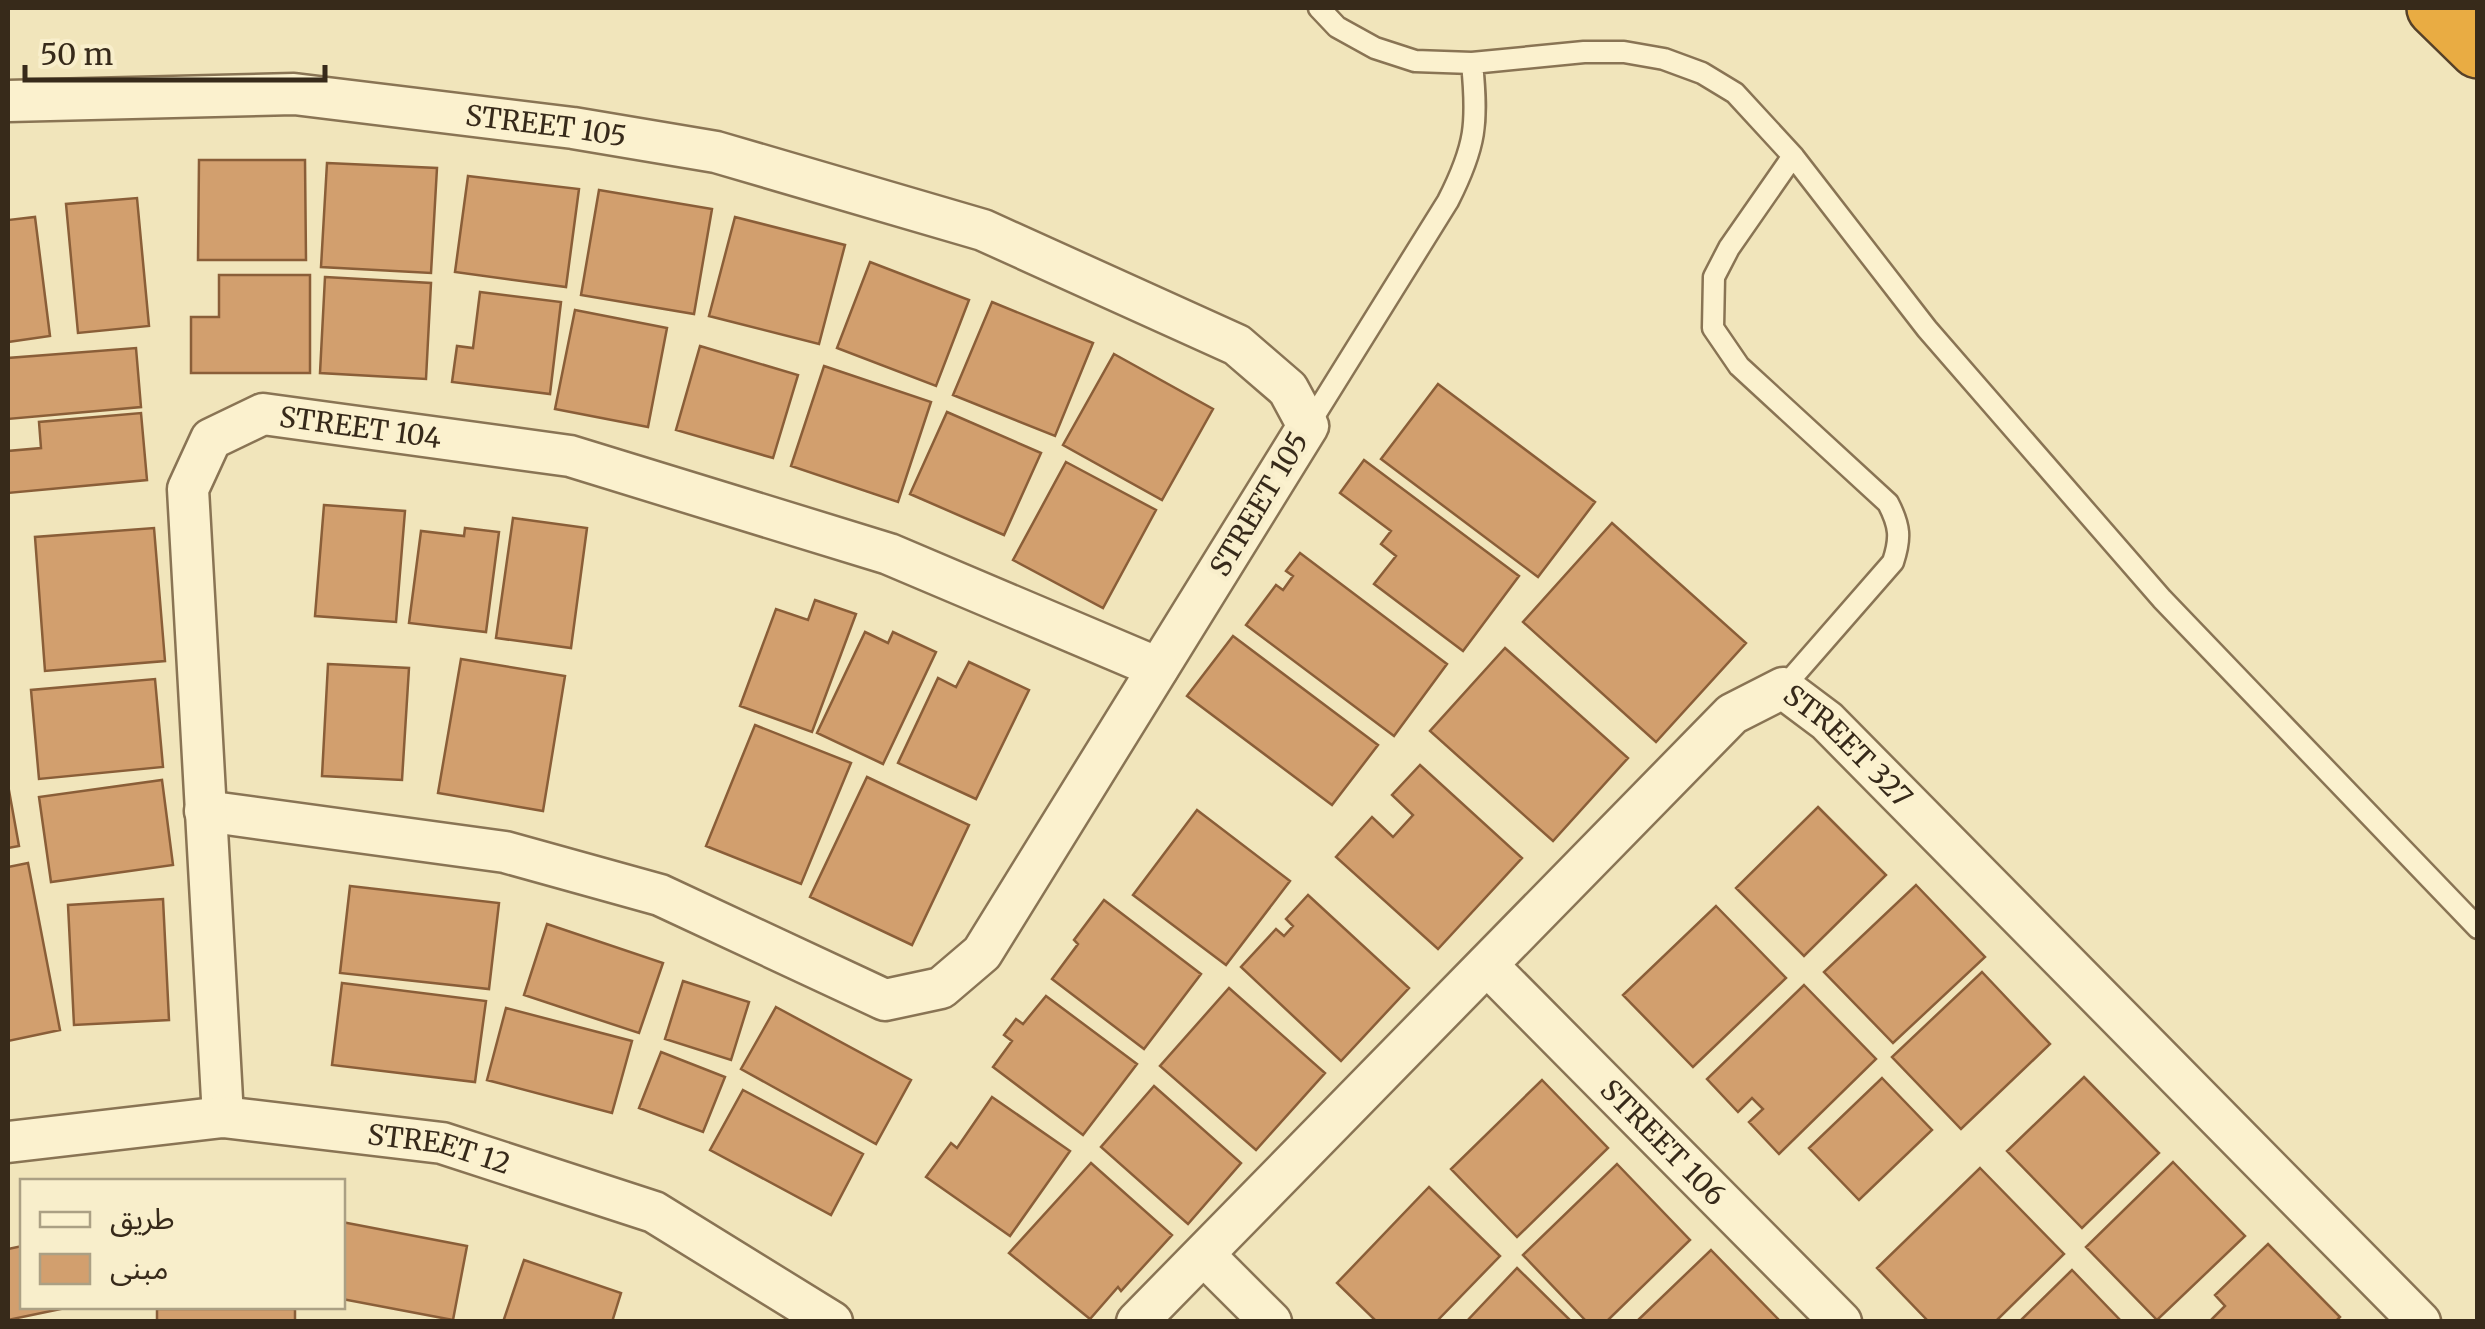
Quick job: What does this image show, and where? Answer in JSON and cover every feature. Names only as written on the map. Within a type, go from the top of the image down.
[{"type":"highway","points":[[2435,8],[2478,50]]},
{"type":"street","name":"STREET 105","points":[[8,101],[294,94],[573,128],[716,152],[983,230],[1237,345],[1288,389],[1308,426],[982,953],[940,988],[884,1000],[660,896],[505,852],[204,811]]},
{"type":"street","name":"STREET 104","points":[[223,1116],[188,489],[211,439],[264,414],[570,456],[889,554],[1158,668]]},
{"type":"street","name":"STREET 327","points":[[1137,1322],[1732,714],[1784,688],[1826,721],[2420,1322]]},
{"type":"street","name":"STREET 106","points":[[1487,965],[1840,1322]]},
{"type":"street","name":"STREET 12","points":[[8,1142],[223,1116],[442,1143],[654,1212],[830,1321]]},
{"type":"street","points":[[1204,1256],[1270,1322]]},
{"type":"lane","points":[[1319,8],[1337,27],[1374,48],[1415,62],[1624,52],[1664,59],[1702,72],[1735,94],[1793,156],[1927,329],[2162,600],[2478,928]]},
{"type":"lane","points":[[1308,426],[1464,170],[1475,138],[1472,62]]},
{"type":"lane","points":[[1784,688],[1893,562],[1901,539],[1888,503],[1738,366],[1713,328],[1714,277],[1793,156]]},
{"type":"building","points":[[199,160],[305,160],[306,260],[198,260]]},
{"type":"building","points":[[327,163],[437,168],[431,273],[321,267]]},
{"type":"building","points":[[468,176],[579,189],[566,287],[455,272]]},
{"type":"building","points":[[599,190],[712,209],[694,314],[581,295]]},
{"type":"building","points":[[137,198],[149,326],[78,333],[66,204]]},
{"type":"building","points":[[35,217],[50,336],[8,342],[8,220]]},
{"type":"building","points":[[735,217],[845,245],[819,344],[709,316]]},
{"type":"building","points":[[870,262],[969,300],[936,386],[837,348]]},
{"type":"building","points":[[219,275],[310,275],[310,373],[191,373],[191,317],[219,317]]},
{"type":"building","points":[[325,277],[431,283],[426,379],[320,373]]},
{"type":"building","points":[[480,292],[561,302],[550,394],[452,382],[457,346],[473,348]]},
{"type":"building","points":[[992,302],[1093,343],[1055,436],[953,395]]},
{"type":"building","points":[[575,310],[667,328],[648,427],[555,409]]},
{"type":"building","points":[[700,346],[798,375],[773,458],[676,430]]},
{"type":"building","points":[[136,348],[141,407],[8,419],[8,358]]},
{"type":"building","points":[[1114,354],[1213,409],[1162,500],[1063,445]]},
{"type":"building","points":[[824,366],[931,402],[898,502],[791,466]]},
{"type":"building","points":[[1438,384],[1595,502],[1538,577],[1381,459]]},
{"type":"building","points":[[947,412],[1041,453],[1004,535],[910,494]]},
{"type":"building","points":[[141,413],[147,480],[8,493],[8,451],[41,448],[39,422]]},
{"type":"building","points":[[1364,460],[1519,576],[1463,651],[1374,584],[1396,556],[1381,544],[1391,531],[1340,493]]},
{"type":"building","points":[[1066,462],[1156,510],[1103,608],[1013,560]]},
{"type":"building","points":[[324,505],[405,511],[396,622],[315,616]]},
{"type":"building","points":[[513,518],[587,528],[571,648],[496,638]]},
{"type":"building","points":[[1612,523],[1746,643],[1656,742],[1523,622]]},
{"type":"building","points":[[154,528],[165,661],[45,671],[35,537]]},
{"type":"building","points":[[465,528],[499,532],[486,632],[409,623],[421,531],[464,536]]},
{"type":"building","points":[[1300,553],[1447,664],[1394,736],[1246,625],[1276,585],[1283,590],[1293,576],[1286,571]]},
{"type":"building","points":[[815,600],[856,614],[812,732],[740,706],[776,609],[808,620]]},
{"type":"building","points":[[865,632],[888,643],[893,632],[936,652],[883,764],[817,733]]},
{"type":"building","points":[[1233,636],[1378,745],[1332,805],[1187,696]]},
{"type":"building","points":[[1505,648],[1628,758],[1553,841],[1430,731]]},
{"type":"building","points":[[461,659],[565,676],[543,811],[438,793]]},
{"type":"building","points":[[969,662],[1029,690],[976,799],[898,763],[938,678],[956,687]]},
{"type":"building","points":[[328,664],[409,668],[402,780],[322,776]]},
{"type":"building","points":[[155,679],[163,767],[39,779],[31,690]]},
{"type":"building","points":[[755,725],[851,763],[801,884],[706,846]]},
{"type":"building","points":[[1420,765],[1522,858],[1438,949],[1336,857],[1372,817],[1393,837],[1413,815],[1392,795]]},
{"type":"building","points":[[867,777],[969,825],[912,945],[810,897]]},
{"type":"building","points":[[162,780],[173,865],[51,882],[39,797]]},
{"type":"building","points":[[8,785],[19,846],[8,848]]},
{"type":"building","points":[[1818,807],[1886,875],[1804,956],[1736,888]]},
{"type":"building","points":[[1197,810],[1290,881],[1226,965],[1133,895]]},
{"type":"building","points":[[28,863],[60,1030],[8,1041],[8,867]]},
{"type":"building","points":[[1916,885],[1985,957],[1893,1043],[1824,972]]},
{"type":"building","points":[[350,886],[499,903],[489,989],[340,973]]},
{"type":"building","points":[[1308,895],[1409,988],[1341,1061],[1241,967],[1276,929],[1284,936],[1293,926],[1286,919]]},
{"type":"building","points":[[163,899],[169,1020],[74,1025],[68,905]]},
{"type":"building","points":[[1104,900],[1201,974],[1144,1049],[1052,979],[1078,944],[1074,940]]},
{"type":"building","points":[[1716,906],[1786,978],[1693,1067],[1623,995]]},
{"type":"building","points":[[547,924],[663,963],[639,1033],[524,995]]},
{"type":"building","points":[[1982,972],[2050,1044],[1961,1129],[1892,1057]]},
{"type":"building","points":[[683,981],[749,1002],[731,1060],[665,1039]]},
{"type":"building","points":[[342,983],[486,1001],[475,1082],[332,1065]]},
{"type":"building","points":[[1804,985],[1876,1059],[1779,1154],[1749,1122],[1763,1109],[1752,1098],[1738,1112],[1707,1079]]},
{"type":"building","points":[[1229,988],[1325,1073],[1256,1150],[1160,1066]]},
{"type":"building","points":[[1046,996],[1137,1064],[1083,1135],[993,1067],[1012,1041],[1004,1035],[1016,1019],[1023,1024]]},
{"type":"building","points":[[776,1007],[911,1080],[876,1144],[741,1069]]},
{"type":"building","points":[[506,1008],[632,1041],[612,1113],[487,1080]]},
{"type":"building","points":[[661,1052],[725,1077],[703,1132],[639,1108]]},
{"type":"building","points":[[2084,1077],[2159,1153],[2082,1228],[2007,1151]]},
{"type":"building","points":[[1882,1078],[1932,1130],[1859,1200],[1809,1148]]},
{"type":"building","points":[[1542,1080],[1608,1148],[1517,1237],[1451,1169]]},
{"type":"building","points":[[1154,1086],[1241,1163],[1188,1224],[1101,1147]]},
{"type":"building","points":[[743,1090],[863,1154],[831,1215],[710,1150]]},
{"type":"building","points":[[992,1097],[1070,1151],[1010,1236],[926,1177],[951,1143],[957,1148]]},
{"type":"building","points":[[2173,1162],[2245,1236],[2157,1320],[2086,1247]]},
{"type":"building","points":[[1091,1163],[1172,1235],[1090,1319],[1009,1253]]},
{"type":"building","points":[[1617,1164],[1690,1240],[1606,1322],[1587,1322],[1523,1255]]},
{"type":"building","points":[[1980,1168],[2064,1254],[1995,1322],[1929,1322],[1877,1268]]},
{"type":"building","points":[[1429,1187],[1500,1256],[1436,1322],[1377,1322],[1337,1283]]},
{"type":"building","points":[[345,1223],[467,1246],[453,1320],[345,1300]]},
{"type":"building","points":[[2268,1244],[2340,1317],[2335,1322],[2209,1322],[2225,1306],[2215,1295]]},
{"type":"building","points":[[20,1246],[20,1309],[61,1309],[8,1320],[8,1249]]},
{"type":"building","points":[[1711,1250],[1779,1320],[1636,1322]]},
{"type":"building","points":[[524,1260],[621,1293],[612,1322],[503,1322]]},
{"type":"building","points":[[1517,1268],[1572,1322],[1466,1322]]},
{"type":"building","points":[[2072,1270],[2122,1322],[2019,1322]]},
{"type":"building","points":[[157,1309],[295,1309],[295,1322],[157,1322]]}]
